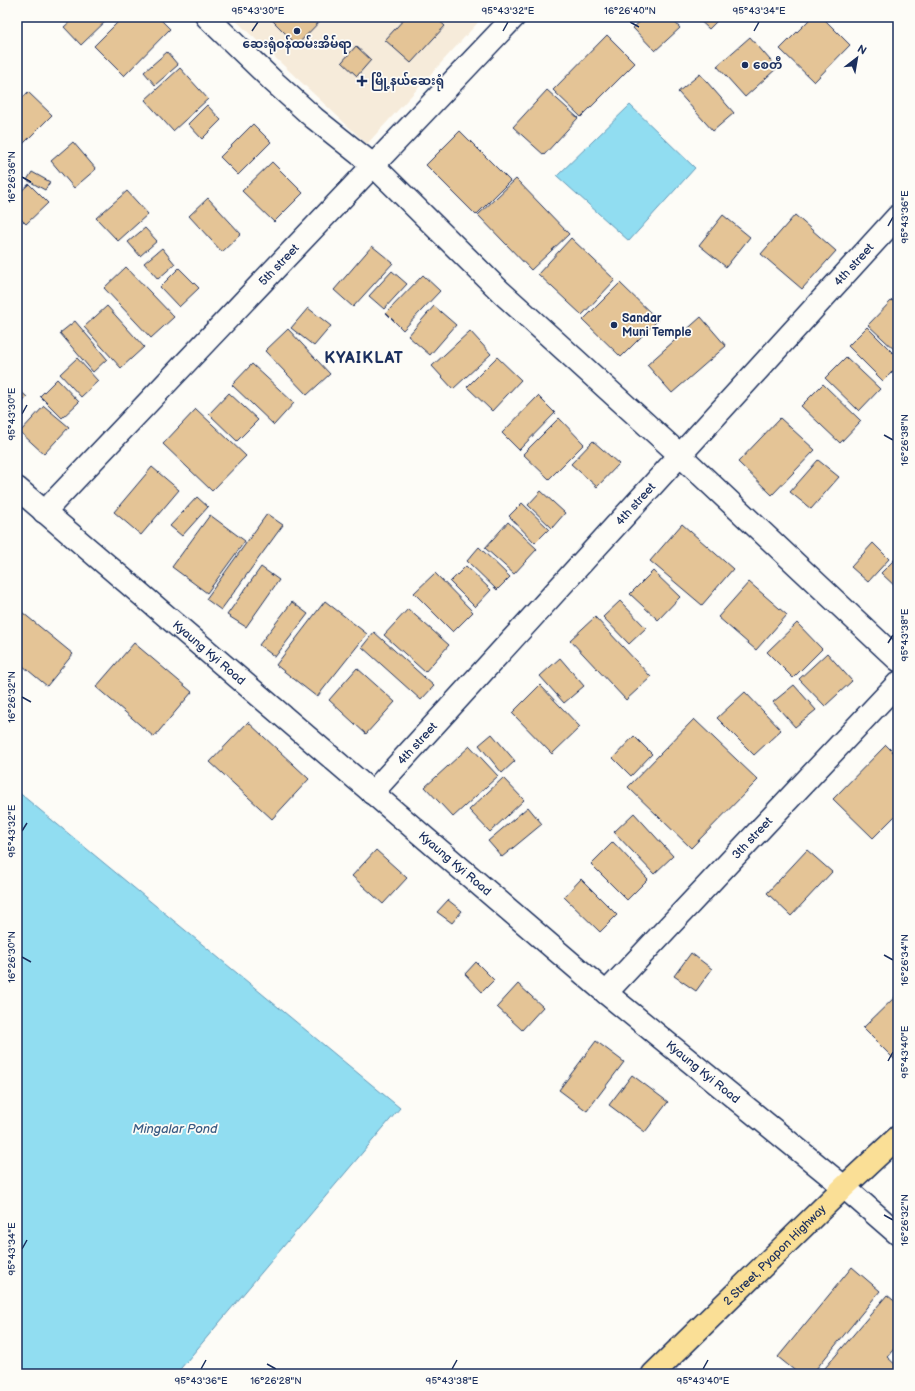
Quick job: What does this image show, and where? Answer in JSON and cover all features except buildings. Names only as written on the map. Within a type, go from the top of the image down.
[{"type":"main road","name":"2 Street, Pyapon Highway","points":[[653,1374],[844,1187],[898,1137]]},
{"type":"street","points":[[207,17],[272,81],[314,118],[373,165],[501,292],[680,455],[898,660]]},
{"type":"street","name":"5th street","points":[[44,512],[514,17]]},
{"type":"street","name":"4th street","points":[[372,793],[898,216]]},
{"type":"street","name":"Kyaung Kyi Road","points":[[17,488],[606,993],[844,1187],[898,1234]]},
{"type":"street","name":"3th street","points":[[606,993],[898,683]]},
{"type":"shaded area","name":"မြို့နယ်ဆေးရုံ","points":[[232,17],[483,17],[367,144]]},
{"type":"water","points":[[630,105],[695,168],[629,241],[557,176]]},
{"type":"water","name":"Mingalar Pond","points":[[17,791],[400,1108],[176,1374],[17,1374]]},
{"type":"place","name":"ဆေးရုံဝန်ထမ်းအိမ်ရာ","points":[[297,31]]},
{"type":"place","name":"စေတီ","points":[[745,65]]},
{"type":"place","name":"မြို့နယ်ဆေးရုံ","points":[[362,81]]},
{"type":"place","name":"Sandar Muni Temple","points":[[614,325]]},
{"type":"district","name":"KYAIKLAT","points":[[364,358]]}]
